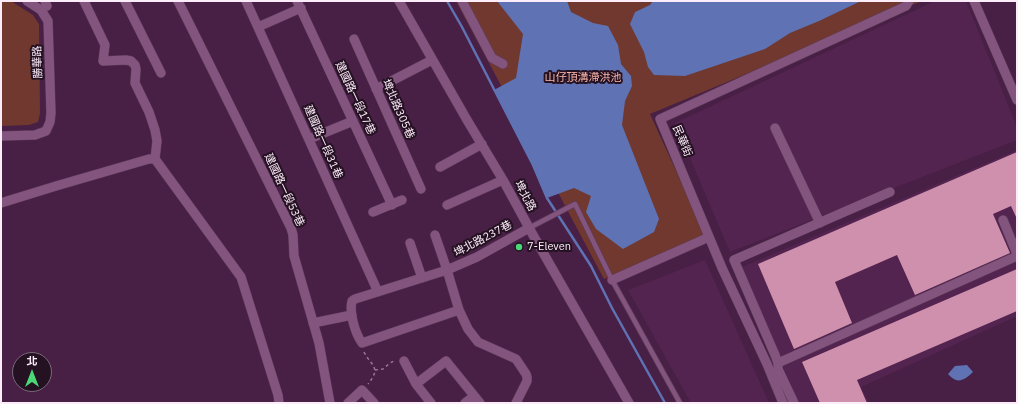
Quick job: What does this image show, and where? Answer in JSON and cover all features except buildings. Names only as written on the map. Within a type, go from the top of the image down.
[{"type":"street","name":"勝華路","points":[[1,136],[35,135],[46,130],[52,114],[48,21],[41,10],[27,1]]},
{"type":"street","points":[[84,1],[105,45],[103,61],[126,60],[131,61],[135,65],[135,83],[149,112],[155,130],[157,141],[155,159],[241,277],[261,337],[279,403]]},
{"type":"street","points":[[125,1],[161,73]]},
{"type":"street","name":"建國路一段53巷","points":[[178,1],[291,228],[293,235],[294,256],[319,343],[330,403]]},
{"type":"street","name":"建國路一段31巷","points":[[246,1],[378,292]]},
{"type":"street","name":"埤北路","points":[[399,1],[503,180],[629,403]]},
{"type":"street","points":[[462,1],[492,58],[503,64]]},
{"type":"street","name":"民華街","points":[[783,403],[767,364],[722,268],[660,120],[906,6],[909,1]]},
{"type":"street","points":[[974,1],[1017,100]]},
{"type":"street","points":[[258,27],[299,5]]},
{"type":"street","name":"建國路一段17巷","points":[[299,5],[392,205]]},
{"type":"street","name":"埤北路305巷","points":[[354,40],[421,189]]},
{"type":"street","points":[[376,89],[432,60]]},
{"type":"street","points":[[309,139],[353,121]]},
{"type":"street","points":[[775,128],[820,223]]},
{"type":"street","points":[[440,167],[482,144]]},
{"type":"street","points":[[1,203],[149,159],[155,159]]},
{"type":"street","points":[[447,205],[503,180]]},
{"type":"street","points":[[794,403],[778,369],[778,363],[734,260],[890,192]]},
{"type":"street","points":[[373,212],[402,200]]},
{"type":"street","points":[[778,363],[1017,255],[1003,220]]},
{"type":"street","name":"埤北路237巷","points":[[352,314],[350,310],[352,302],[355,299],[447,270],[477,257],[529,228]]},
{"type":"street","points":[[435,235],[459,310],[468,329],[478,342],[516,359],[526,374],[527,381],[516,403]]},
{"type":"street","points":[[612,280],[709,237]]},
{"type":"street","points":[[410,243],[422,278]]},
{"type":"street","points":[[313,323],[352,314],[358,337],[362,343],[459,310]]},
{"type":"street","points":[[404,361],[416,384],[431,403]]},
{"type":"street","points":[[416,384],[446,361],[477,400],[465,403]]},
{"type":"street","points":[[348,403],[362,390],[374,403]]},
{"type":"lane","points":[[529,228],[576,204],[612,280],[680,403]]},
{"type":"path","points":[[362,343],[364,353],[375,370],[373,378],[362,390]]},
{"type":"path","points":[[375,370],[383,369],[397,359],[404,361]]},
{"type":"shaded area","points":[[935,1],[966,1],[1017,127],[1017,140],[730,252],[675,123]]},
{"type":"shaded area","points":[[1017,150],[1017,322],[1015,317],[861,387],[869,403],[799,403],[740,268]]},
{"type":"shaded area","points":[[705,260],[769,403],[691,403],[628,290]]},
{"type":"green space","points":[[1,1],[11,1],[33,15],[39,24],[40,113],[38,122],[29,125],[1,126]]},
{"type":"green space","name":"山仔頂溝滯洪池","points":[[456,1],[922,1],[650,114],[705,234],[604,279]]},
{"type":"water","points":[[497,1],[567,1],[571,12],[593,23],[608,26],[618,45],[621,64],[631,76],[632,86],[625,101],[622,125],[659,219],[654,232],[623,249],[596,229],[586,212],[591,196],[574,188],[547,198],[533,165],[494,90],[516,78],[523,34]]},
{"type":"water","points":[[653,1],[861,1],[790,33],[765,49],[685,76],[654,75],[648,67],[644,52],[630,24],[635,12],[650,5]]},
{"type":"water","points":[[967,365],[973,372],[963,379],[956,380],[948,374],[955,366]]},
{"type":"waterway","points":[[447,1],[462,27],[533,165],[547,198],[591,266],[612,308],[665,403]]},
{"type":"place","name":"7-Eleven","points":[[519,247]]}]
